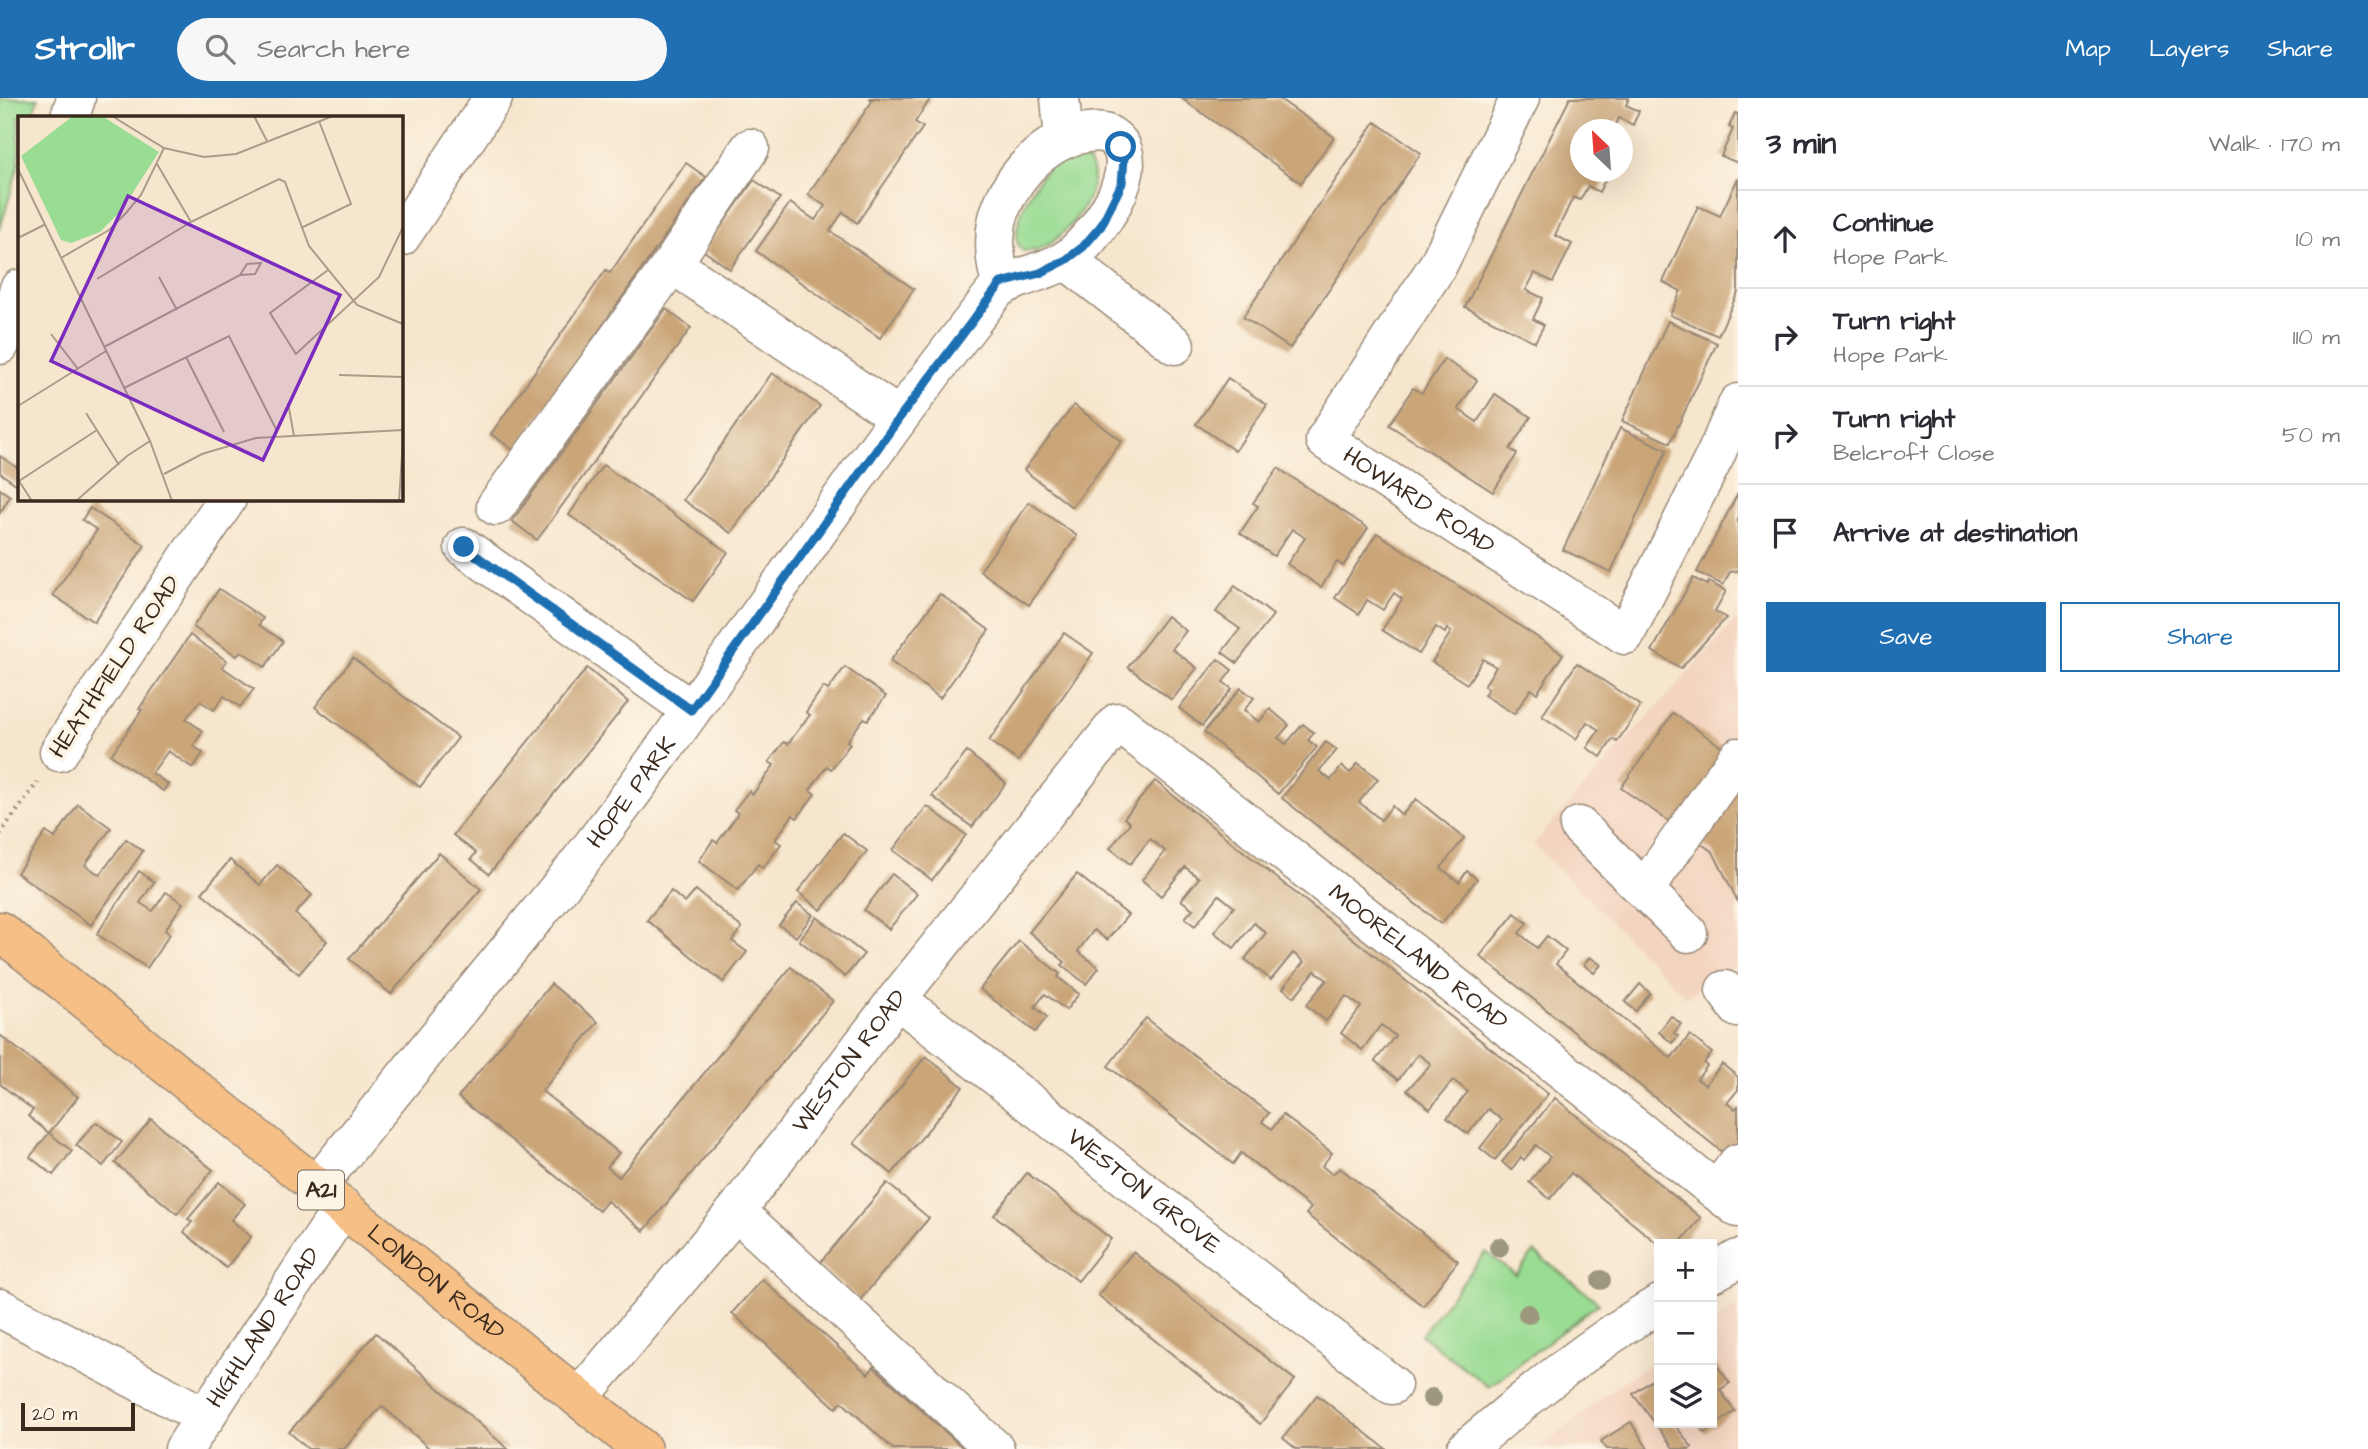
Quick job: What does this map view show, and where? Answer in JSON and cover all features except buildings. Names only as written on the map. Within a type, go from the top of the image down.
[{"type":"main road","name":"LONDON ROAD","points":[[0,931],[642,1449]]},
{"type":"street","points":[[70,116],[76,98]]},
{"type":"street","points":[[402,235],[493,98]]},
{"type":"street","points":[[1060,98],[1064,139]]},
{"type":"street","name":"HOWARD ROAD","points":[[1520,98],[1438,265],[1325,440],[1625,635],[1716,454],[1738,403]]},
{"type":"street","points":[[1096,132],[1111,135],[1121,147],[1124,159],[1122,183],[1101,226],[1083,247],[1066,260],[1040,273],[1001,283],[996,268],[995,242],[1001,207],[1028,167],[1043,151],[1064,139],[1077,134],[1096,132]]},
{"type":"street","points":[[496,506],[672,264],[750,148]]},
{"type":"street","points":[[1066,260],[1175,345]]},
{"type":"street","points":[[672,264],[900,417]]},
{"type":"street","name":"HOPE PARK","points":[[330,1197],[594,843],[900,417],[1001,283]]},
{"type":"street","points":[[0,345],[18,292]]},
{"type":"street","name":"HEATHFIELD ROAD","points":[[59,752],[226,500]]},
{"type":"street","points":[[464,547],[691,710]]},
{"type":"street","name":"WESTON ROAD","points":[[579,1398],[736,1211],[897,999],[1118,722]]},
{"type":"street","name":"MOORELAND ROAD","points":[[1118,722],[1731,1187]]},
{"type":"street","points":[[1644,890],[1738,757]]},
{"type":"street","points":[[1579,826],[1688,933]]},
{"type":"street","name":"WESTON GROVE","points":[[897,999],[1392,1385]]},
{"type":"street","name":"HIGHLAND ROAD","points":[[184,1449],[206,1417],[330,1197]]},
{"type":"street","points":[[736,1211],[995,1449]]},
{"type":"street","points":[[1717,1270],[1738,1259]]},
{"type":"street","points":[[1466,1449],[1508,1413],[1620,1328],[1654,1307]]},
{"type":"street","points":[[0,1308],[206,1417]]},
{"type":"path","name":"HEATHFIELD ROAD","points":[[0,834],[59,752]]},
{"type":"shaded area","points":[[1738,618],[1738,965],[1686,997],[1533,844]]},
{"type":"shaded area","points":[[1738,1306],[1738,1449],[1538,1449],[1615,1387],[1654,1361],[1654,1428],[1717,1428],[1717,1320]]},
{"type":"green space","points":[[0,98],[38,98],[32,116],[18,116],[18,167],[0,229]]},
{"type":"green space","points":[[1078,155],[1087,160],[1092,170],[1093,181],[1085,204],[1069,227],[1049,244],[1038,250],[1023,251],[1018,243],[1019,218],[1032,190],[1040,177],[1056,161]]},
{"type":"green space","points":[[1486,1252],[1516,1275],[1534,1252],[1599,1303],[1489,1387],[1421,1335]]},
{"type":"route","points":[[464,547],[691,710],[900,417],[1001,283],[1040,273],[1066,260],[1083,247],[1101,226],[1122,183],[1124,159],[1121,147]]}]
